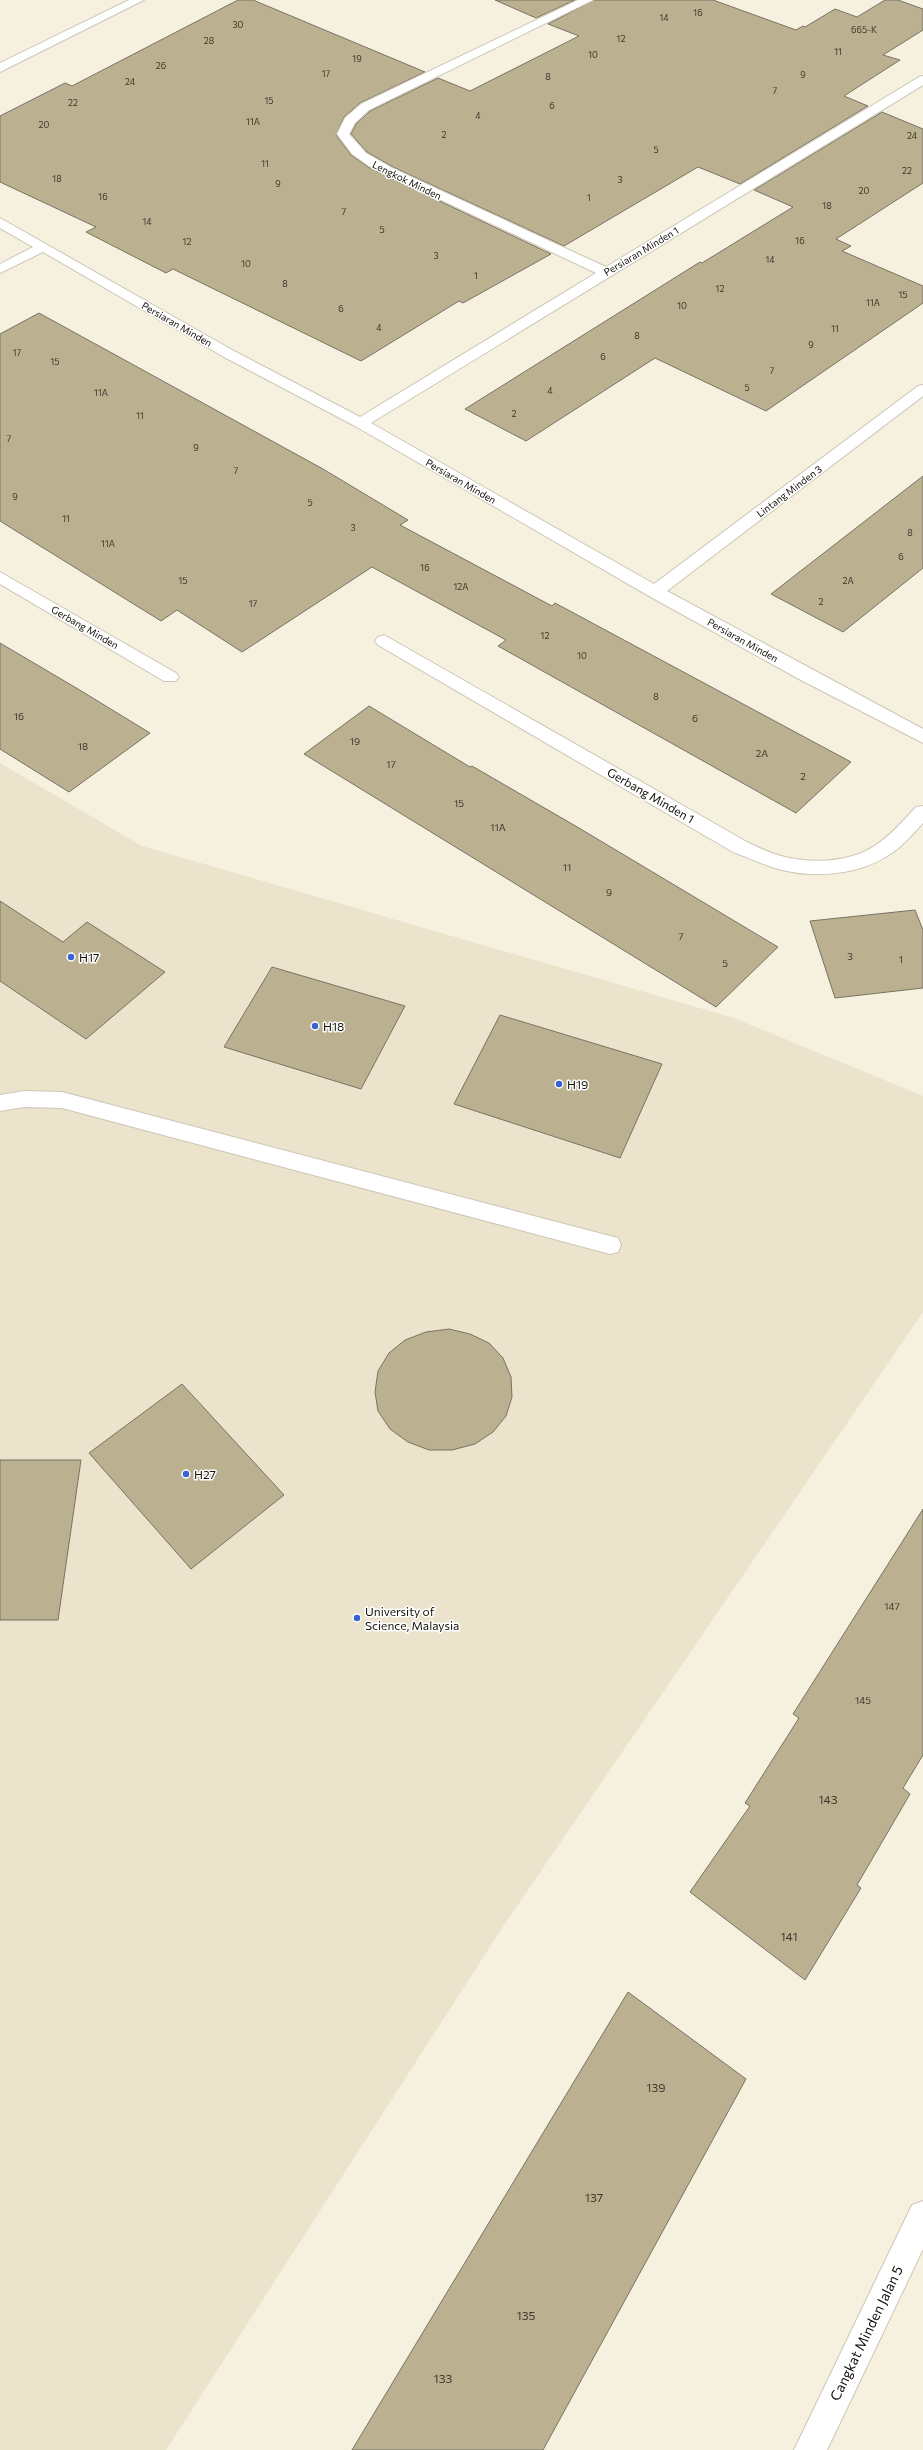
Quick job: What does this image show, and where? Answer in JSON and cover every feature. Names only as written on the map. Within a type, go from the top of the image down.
[{"type":"street","points":[[0,68],[138,0]]},
{"type":"street","name":"Lengkok Minden","points":[[587,0],[365,107],[349,121],[344,134],[350,146],[365,160],[605,272]]},
{"type":"street","name":"Persiaran Minden 1","points":[[360,423],[605,272],[923,80]]},
{"type":"street","name":"Persiaran Minden","points":[[0,222],[229,354],[360,423],[655,592],[805,675],[923,737]]},
{"type":"street","points":[[0,269],[43,247]]},
{"type":"street","name":"Lintang Minden 3","points":[[655,592],[923,389]]},
{"type":"street","name":"Gerbang Minden","points":[[0,577],[170,677]]},
{"type":"street","name":"Gerbang Minden 1","points":[[384,641],[734,843],[772,861],[809,866],[835,866],[860,861],[879,853],[923,812]]},
{"type":"street","points":[[0,1103],[24,1099],[62,1100],[610,1245]]},
{"type":"street","name":"Cangkat Minden Jalan 5","points":[[810,2450],[923,2216]]},
{"type":"shaded area","name":"University of Science, Malaysia","points":[[0,763],[142,846],[734,1018],[923,1096],[923,1312],[504,1925],[166,2450],[0,2450]]},
{"type":"building","points":[[238,0],[253,0],[425,72],[360,103],[344,117],[336,135],[351,155],[368,167],[551,254],[463,303],[459,301],[361,361],[173,269],[166,273],[86,232],[96,227],[0,182],[0,116],[65,83],[72,86]]},
{"type":"building","points":[[495,0],[575,0],[536,18]]},
{"type":"building","points":[[594,0],[713,0],[796,30],[803,26],[805,27],[835,9],[857,17],[885,0],[898,0],[923,9],[923,30],[883,55],[900,60],[844,96],[868,106],[740,184],[698,167],[564,246],[393,167],[367,152],[351,134],[356,124],[370,111],[438,78],[470,91],[579,36],[548,24]]},
{"type":"building","points":[[882,112],[923,129],[923,183],[836,239],[851,246],[842,251],[923,286],[923,303],[766,411],[655,358],[526,441],[465,409],[700,262],[702,263],[793,207],[754,190]]},
{"type":"building","points":[[39,313],[323,469],[408,520],[400,525],[552,606],[555,603],[851,762],[796,813],[498,646],[506,640],[372,567],[242,652],[177,610],[161,621],[0,521],[0,334]]},
{"type":"building","points":[[923,476],[923,568],[843,632],[771,594]]},
{"type":"building","points":[[0,643],[150,733],[69,792],[0,749]]},
{"type":"building","points":[[369,706],[470,767],[472,766],[579,828],[778,947],[716,1007],[304,754]]},
{"type":"building","name":"H17","points":[[0,901],[63,942],[87,922],[165,972],[86,1039],[0,981]]},
{"type":"building","points":[[915,910],[923,930],[923,988],[835,998],[810,921]]},
{"type":"building","name":"H18","points":[[272,967],[405,1006],[361,1089],[224,1047]]},
{"type":"building","name":"H19","points":[[500,1015],[662,1064],[620,1158],[454,1104]]},
{"type":"building","points":[[449,1329],[470,1334],[489,1343],[503,1358],[511,1377],[512,1397],[506,1416],[493,1432],[475,1444],[452,1450],[429,1450],[408,1442],[390,1429],[378,1411],[375,1392],[378,1371],[389,1353],[405,1340],[426,1332]]},
{"type":"building","name":"H27","points":[[182,1384],[284,1495],[191,1569],[89,1453]]},
{"type":"building","points":[[0,1460],[81,1460],[58,1620],[0,1620]]},
{"type":"building","points":[[923,1509],[923,1755],[903,1788],[910,1794],[857,1885],[861,1888],[805,1980],[690,1892],[750,1806],[745,1803],[799,1718],[793,1714]]},
{"type":"building","points":[[628,1992],[746,2079],[543,2450],[352,2450]]},
{"type":"place","name":"H17","points":[[71,957]]},
{"type":"place","name":"H18","points":[[315,1026]]},
{"type":"place","name":"H19","points":[[559,1084]]},
{"type":"place","name":"H27","points":[[186,1474]]},
{"type":"place","name":"University of Science, Malaysia","points":[[357,1618]]}]
